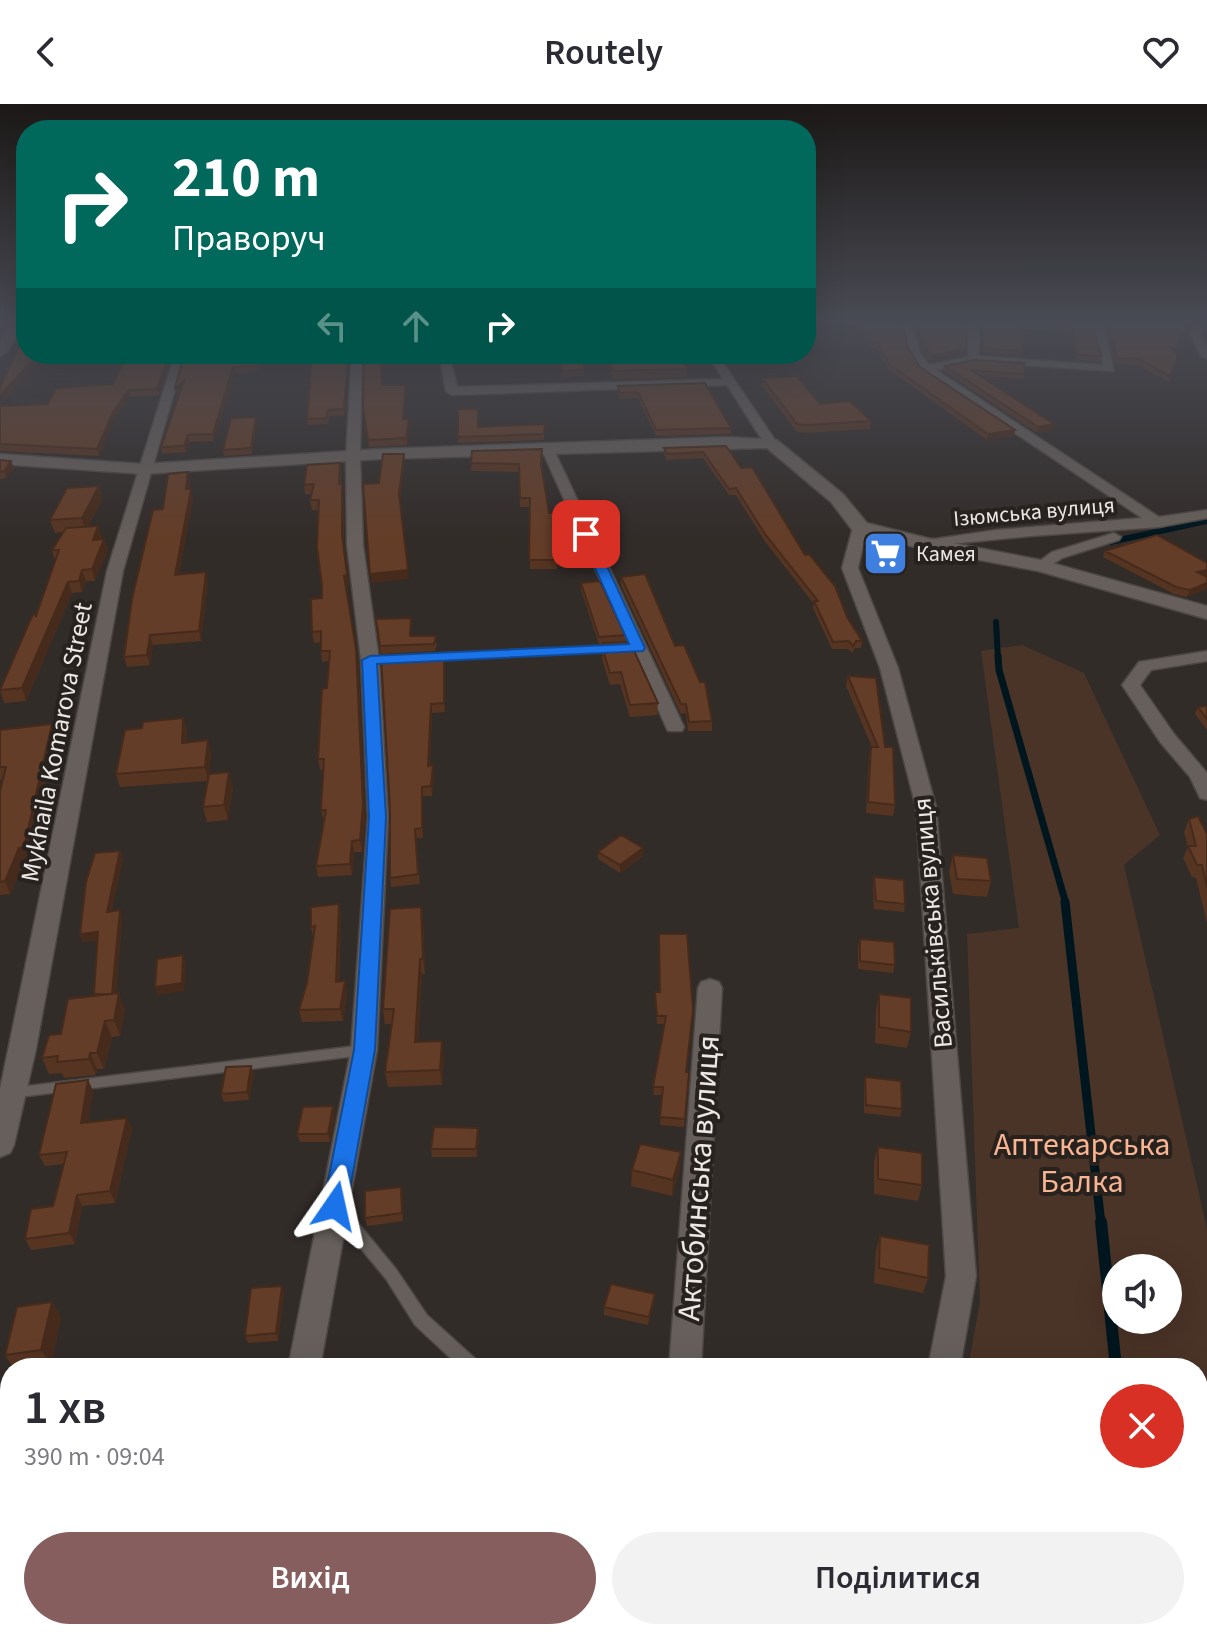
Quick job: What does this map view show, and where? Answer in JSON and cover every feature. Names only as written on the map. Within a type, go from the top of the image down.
[{"type":"street","name":"Mykhaila Komarova Street","points":[[0,1145],[23,1049],[115,571],[167,394]]},
{"type":"street","points":[[306,1358],[364,1050],[378,817],[377,660],[355,545],[355,394]]},
{"type":"street","points":[[735,394],[771,443],[837,498],[860,527],[926,544],[1041,566],[1207,613]]},
{"type":"street","points":[[962,394],[1152,524]]},
{"type":"street","points":[[0,459],[143,469],[353,456],[771,443]]},
{"type":"street","points":[[547,448],[675,727]]},
{"type":"street","name":"Ізюмська вулиця","points":[[926,544],[1028,530],[1152,524],[1207,514]]},
{"type":"street","name":"Ізюмська вулиця","points":[[1041,566],[1057,555],[1152,524]]},
{"type":"street","name":"Васильківська вулиця","points":[[860,527],[850,568],[889,668],[926,807],[961,1276],[946,1358]]},
{"type":"street","points":[[1207,656],[1145,666],[1131,685],[1167,738],[1199,776],[1207,794]]},
{"type":"street","name":"Актобинська вулиця","points":[[686,1358],[710,988]]},
{"type":"lane","points":[[414,658],[638,648]]},
{"type":"lane","points":[[10,1093],[364,1050]]},
{"type":"lane","points":[[335,1206],[391,1274],[421,1320],[462,1358]]},
{"type":"green space","name":"Аптекарська Балка","points":[[1022,645],[1084,673],[1160,835],[1124,865],[1207,1229],[1207,1358],[970,1358],[980,1301],[967,934],[1019,928],[981,651]]},
{"type":"building","points":[[53,394],[126,394],[113,412],[97,449],[0,444],[0,406],[48,404]]},
{"type":"building","points":[[180,394],[225,394],[213,434],[188,435],[184,446],[161,447]]},
{"type":"building","points":[[309,394],[345,394],[344,409],[328,410],[327,418],[307,419]]},
{"type":"building","points":[[363,394],[405,394],[403,419],[409,419],[406,438],[368,440]]},
{"type":"building","points":[[639,394],[711,394],[731,428],[656,430]]},
{"type":"building","points":[[774,394],[811,394],[820,404],[850,401],[871,421],[807,425],[797,424]]},
{"type":"building","points":[[931,394],[960,394],[1015,430],[988,434]]},
{"type":"building","points":[[987,394],[1007,394],[1054,424],[1038,427]]},
{"type":"building","points":[[458,409],[478,409],[478,427],[545,424],[544,434],[458,437]]},
{"type":"building","points":[[256,417],[251,448],[223,450],[231,418]]},
{"type":"building","points":[[726,446],[741,468],[752,467],[805,555],[809,554],[835,586],[847,617],[862,641],[856,641],[853,646],[849,641],[833,642],[814,601],[818,601],[765,534],[736,488],[729,489],[703,452],[667,454],[664,448]]},
{"type":"building","points":[[542,449],[541,464],[549,513],[553,513],[557,560],[529,560],[530,498],[520,498],[519,464],[471,463],[472,451]]},
{"type":"building","points":[[383,454],[404,454],[399,494],[408,570],[370,574],[363,484],[379,483]]},
{"type":"building","points":[[0,460],[11,461],[0,472]]},
{"type":"building","points":[[340,463],[342,535],[347,575],[344,576],[356,649],[363,805],[360,840],[352,841],[350,864],[316,866],[326,810],[321,810],[324,759],[318,759],[322,689],[327,688],[330,651],[321,651],[321,631],[312,632],[311,599],[322,598],[317,547],[319,500],[310,500],[314,484],[304,485],[307,465]]},
{"type":"building","points":[[188,472],[186,489],[191,489],[175,575],[206,572],[199,631],[150,635],[147,655],[124,657],[132,599],[153,510],[163,509],[168,474]]},
{"type":"building","points":[[99,486],[82,518],[50,520],[67,488]]},
{"type":"building","points":[[98,526],[93,540],[104,539],[92,569],[82,570],[79,581],[68,582],[22,688],[0,690],[33,614],[36,616],[59,550],[52,550],[66,528]]},
{"type":"building","points":[[1157,535],[1207,563],[1207,570],[1197,572],[1207,577],[1207,583],[1190,590],[1176,587],[1105,551]]},
{"type":"building","points":[[645,574],[675,646],[684,645],[700,682],[705,682],[712,721],[689,722],[686,704],[681,704],[621,577]]},
{"type":"building","points":[[600,581],[625,635],[599,637],[581,583]]},
{"type":"building","points":[[411,618],[410,636],[436,636],[434,644],[380,646],[376,619]]},
{"type":"building","points":[[630,642],[658,703],[630,705],[621,672],[610,673],[603,643]]},
{"type":"building","points":[[444,653],[444,703],[431,704],[428,766],[433,765],[431,786],[422,787],[422,828],[415,829],[418,874],[390,878],[390,807],[381,656]]},
{"type":"building","points":[[848,676],[876,678],[885,747],[893,747],[895,805],[868,802],[871,747],[878,747]]},
{"type":"building","points":[[1207,706],[1207,719],[1198,707]]},
{"type":"building","points":[[183,718],[182,743],[208,740],[205,767],[116,774],[125,730],[142,728],[143,722]]},
{"type":"building","points":[[52,724],[24,847],[19,848],[5,881],[0,882],[0,791],[6,767],[0,767],[0,730]]},
{"type":"building","points":[[229,772],[224,805],[203,807],[209,774]]},
{"type":"building","points":[[1198,816],[1207,834],[1207,887],[1202,865],[1197,865],[1188,846],[1196,846],[1189,819]]},
{"type":"building","points":[[621,835],[643,848],[620,865],[598,852]]},
{"type":"building","points":[[120,851],[107,912],[120,910],[112,994],[94,994],[98,932],[80,934],[86,882],[95,853]]},
{"type":"building","points":[[953,855],[987,858],[991,881],[957,879]]},
{"type":"building","points":[[874,877],[904,880],[905,904],[876,901]]},
{"type":"building","points":[[339,904],[336,982],[345,981],[340,1009],[299,1010],[307,983],[315,926],[311,927],[311,907]]},
{"type":"building","points":[[421,907],[423,959],[420,959],[415,1042],[442,1041],[440,1070],[385,1072],[394,1009],[383,1009],[390,909]]},
{"type":"building","points":[[659,934],[687,934],[693,1010],[686,1072],[689,1072],[685,1119],[660,1117],[663,1087],[653,1087],[666,1016],[657,1016],[655,992],[660,992]]},
{"type":"building","points":[[860,939],[894,942],[895,965],[860,961]]},
{"type":"building","points":[[183,955],[182,983],[155,987],[157,959]]},
{"type":"building","points":[[119,993],[114,1020],[105,1021],[97,1053],[90,1053],[89,1059],[57,1062],[58,1056],[42,1058],[49,1035],[61,1034],[68,999]]},
{"type":"building","points":[[879,994],[911,998],[911,1032],[879,1027]]},
{"type":"building","points":[[251,1066],[247,1092],[221,1094],[226,1067]]},
{"type":"building","points":[[865,1077],[901,1081],[902,1109],[866,1105]]},
{"type":"building","points":[[88,1080],[81,1123],[127,1118],[110,1191],[77,1195],[69,1233],[25,1239],[31,1209],[53,1206],[67,1152],[39,1155],[56,1084]]},
{"type":"building","points":[[333,1106],[328,1134],[297,1134],[303,1107]]},
{"type":"building","points":[[434,1127],[478,1128],[476,1149],[431,1149]]},
{"type":"building","points":[[640,1144],[681,1152],[673,1180],[632,1170]]},
{"type":"building","points":[[878,1147],[922,1153],[922,1185],[878,1179]]},
{"type":"building","points":[[401,1187],[402,1213],[365,1218],[365,1191]]},
{"type":"building","points":[[880,1236],[929,1245],[928,1278],[879,1268]]},
{"type":"building","points":[[611,1284],[655,1294],[649,1317],[604,1307]]},
{"type":"building","points":[[282,1286],[276,1333],[245,1336],[251,1288]]},
{"type":"building","points":[[52,1302],[41,1350],[5,1355],[17,1307]]},
{"type":"waterway","points":[[1110,542],[1207,521]]},
{"type":"waterway","points":[[996,622],[998,658]]},
{"type":"waterway","points":[[998,656],[999,670],[1066,904]]},
{"type":"waterway","points":[[1065,902],[1101,1224]]},
{"type":"waterway","points":[[1101,1222],[1115,1358]]},
{"type":"place","name":"Камея","points":[[885,553]]},
{"type":"route","points":[[335,1206],[364,1050],[378,817],[370,660],[638,648],[586,534]]}]
